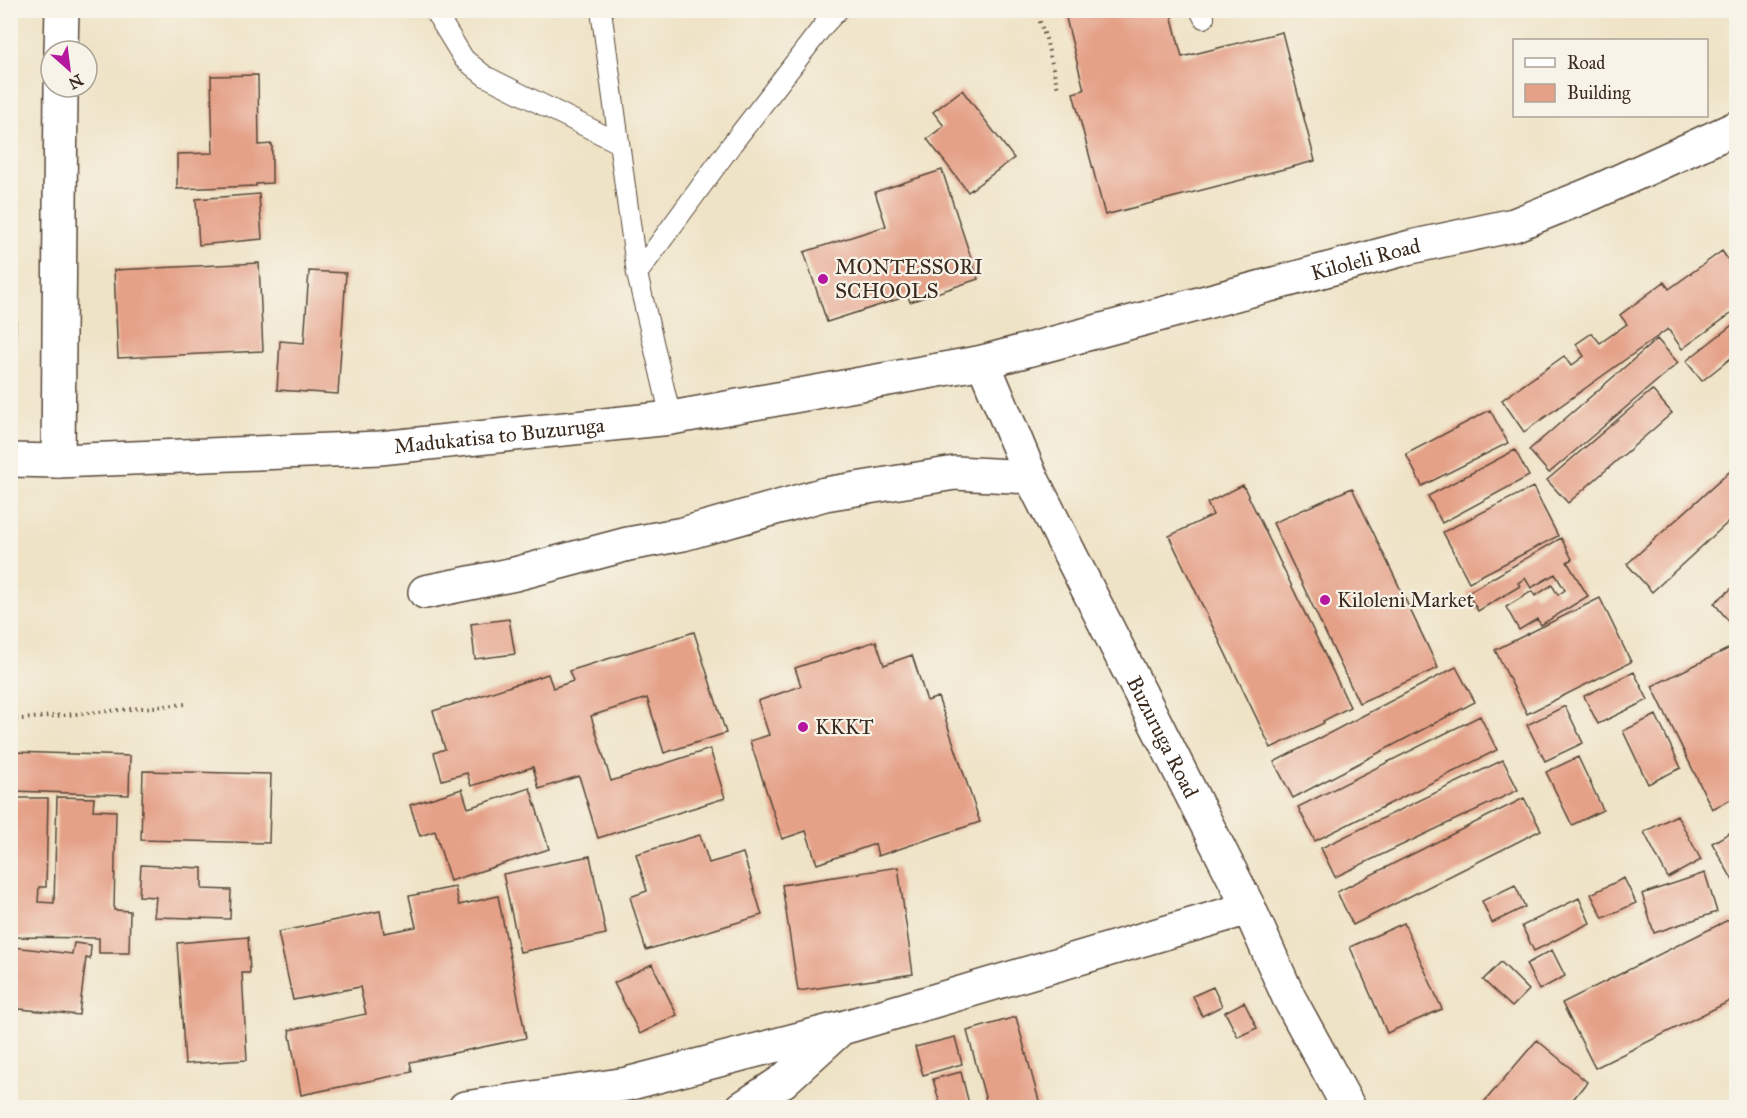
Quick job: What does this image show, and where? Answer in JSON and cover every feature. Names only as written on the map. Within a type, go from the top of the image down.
[{"type":"main road","points":[[62,10],[62,39]]},
{"type":"main road","points":[[58,461],[61,99]]},
{"type":"main road","name":"Kiloleli Road","points":[[983,362],[1411,247],[1514,225],[1591,194],[1737,128]]},
{"type":"main road","name":"Madukatisa to Buzuruga","points":[[10,460],[58,461],[380,448],[671,418],[983,362]]},
{"type":"main road","name":"Buzuruga Road","points":[[983,362],[1032,477],[1249,908],[1289,998],[1349,1107]]},
{"type":"main road","points":[[425,592],[515,574],[628,544],[682,534],[825,494],[955,473],[1032,477]]},
{"type":"main road","points":[[465,1107],[627,1084],[842,1028],[1249,908]]},
{"type":"main road","points":[[742,1107],[783,1082],[842,1028]]},
{"type":"lane","points":[[434,10],[464,59],[485,76],[619,143]]},
{"type":"lane","points":[[601,10],[637,274],[671,418]]},
{"type":"lane","points":[[637,274],[739,135],[838,10]]},
{"type":"path","points":[[1036,10],[1046,39],[1058,89]]},
{"type":"path","points":[[10,720],[186,704]]},
{"type":"building","points":[[1064,10],[1170,10],[1182,57],[1282,32],[1315,161],[1105,215],[1073,93],[1084,90]]},
{"type":"building","points":[[258,75],[259,145],[272,144],[272,183],[256,184],[256,186],[177,189],[177,154],[213,153],[211,76]]},
{"type":"building","points":[[962,90],[1014,158],[968,192],[927,139],[944,126],[933,112]]},
{"type":"building","points":[[942,170],[978,279],[910,302],[908,296],[827,322],[804,252],[886,226],[875,192]]},
{"type":"building","points":[[259,194],[262,239],[199,245],[196,199]]},
{"type":"building","points":[[10,237],[18,237],[15,354],[10,354]]},
{"type":"building","points":[[1722,251],[1736,271],[1736,310],[1682,349],[1668,329],[1524,432],[1502,400],[1564,356],[1571,366],[1584,356],[1576,344],[1592,333],[1600,343],[1627,324],[1620,315],[1664,282],[1669,289]]},
{"type":"building","points":[[259,263],[263,351],[118,358],[114,270]]},
{"type":"building","points":[[309,271],[346,273],[338,394],[277,390],[280,341],[304,343]]},
{"type":"building","points":[[1736,322],[1736,354],[1702,381],[1686,361]]},
{"type":"building","points":[[1657,339],[1678,363],[1549,473],[1529,450]]},
{"type":"building","points":[[1652,390],[1672,413],[1568,503],[1547,480]]},
{"type":"building","points":[[1490,410],[1508,443],[1422,486],[1406,454]]},
{"type":"building","points":[[1515,450],[1529,476],[1442,523],[1428,496]]},
{"type":"building","points":[[1736,466],[1736,515],[1652,592],[1627,564]]},
{"type":"building","points":[[1243,485],[1350,707],[1323,721],[1324,723],[1271,748],[1169,536],[1213,515],[1207,503]]},
{"type":"building","points":[[1533,487],[1558,536],[1469,582],[1443,532]]},
{"type":"building","points":[[1352,488],[1438,668],[1359,703],[1273,523]]},
{"type":"building","points":[[1561,538],[1572,559],[1567,562],[1588,596],[1541,625],[1537,619],[1519,630],[1506,607],[1532,591],[1535,596],[1552,585],[1558,595],[1565,590],[1555,574],[1531,588],[1525,578],[1518,583],[1520,586],[1478,611],[1467,593]]},
{"type":"building","points":[[1736,585],[1736,630],[1714,603]]},
{"type":"building","points":[[1600,598],[1631,662],[1527,714],[1495,650]]},
{"type":"building","points":[[509,619],[515,654],[475,659],[471,624]]},
{"type":"building","points":[[694,632],[726,733],[664,753],[647,698],[591,716],[611,781],[710,749],[725,798],[598,838],[579,776],[539,789],[533,767],[471,786],[467,773],[442,780],[434,753],[445,749],[433,711],[548,674],[553,688],[573,681],[569,671]]},
{"type":"building","points":[[876,641],[884,665],[912,655],[927,701],[938,697],[980,822],[878,856],[875,844],[817,864],[806,831],[782,839],[750,741],[769,735],[758,701],[801,686],[795,668]]},
{"type":"building","points":[[1736,645],[1736,797],[1712,809],[1652,686]]},
{"type":"building","points":[[1456,667],[1475,702],[1293,798],[1274,762]]},
{"type":"building","points":[[1634,672],[1648,700],[1598,724],[1584,696]]},
{"type":"building","points":[[1565,706],[1583,743],[1545,761],[1527,725]]},
{"type":"building","points":[[1656,715],[1681,768],[1648,784],[1623,731]]},
{"type":"building","points":[[1480,716],[1497,750],[1315,841],[1298,807]]},
{"type":"building","points":[[15,752],[130,756],[129,795],[14,791]]},
{"type":"building","points":[[1578,757],[1603,810],[1572,825],[1546,772]]},
{"type":"building","points":[[1503,760],[1518,790],[1335,877],[1321,848]]},
{"type":"building","points":[[143,771],[271,774],[269,843],[141,840]]},
{"type":"building","points":[[530,788],[549,849],[450,881],[435,831],[420,836],[410,805],[462,789],[468,808]]},
{"type":"building","points":[[57,797],[94,798],[93,810],[116,811],[114,910],[130,911],[129,953],[99,953],[99,938],[10,937],[10,798],[48,798],[46,887],[39,887],[38,902],[54,903]]},
{"type":"building","points":[[1524,798],[1541,830],[1353,925],[1337,892]]},
{"type":"building","points":[[1677,815],[1701,860],[1668,878],[1644,832]]},
{"type":"building","points":[[1736,829],[1736,886],[1712,843]]},
{"type":"building","points":[[700,835],[709,863],[743,853],[762,915],[646,950],[630,897],[647,891],[636,854]]},
{"type":"building","points":[[590,856],[606,934],[520,952],[503,874]]},
{"type":"building","points":[[141,865],[202,868],[202,889],[231,890],[230,919],[154,917],[156,897],[139,896]]},
{"type":"building","points":[[898,867],[913,974],[798,991],[782,885]]},
{"type":"building","points":[[1705,873],[1717,912],[1654,933],[1642,894]]},
{"type":"building","points":[[1624,878],[1636,903],[1603,918],[1591,894]]},
{"type":"building","points":[[1515,885],[1525,907],[1492,923],[1482,901]]},
{"type":"building","points":[[455,887],[459,905],[498,896],[526,1038],[410,1062],[412,1072],[301,1095],[289,1030],[366,1014],[360,987],[293,1000],[278,932],[380,911],[384,933],[416,927],[409,896]]},
{"type":"building","points":[[1579,898],[1590,923],[1534,951],[1522,926]]},
{"type":"building","points":[[1732,918],[1736,926],[1736,998],[1595,1068],[1562,1003]]},
{"type":"building","points":[[1404,923],[1442,1009],[1387,1033],[1350,947]]},
{"type":"building","points":[[248,937],[250,973],[242,973],[247,1060],[185,1064],[177,943]]},
{"type":"building","points":[[74,943],[91,945],[90,959],[86,958],[79,1015],[10,1008],[10,974],[14,947],[72,954]]},
{"type":"building","points":[[1552,950],[1565,976],[1539,990],[1526,964]]},
{"type":"building","points":[[1501,962],[1529,990],[1512,1007],[1483,980]]},
{"type":"building","points":[[652,964],[677,1015],[640,1034],[614,983]]},
{"type":"building","points":[[1213,987],[1222,1006],[1202,1016],[1193,996]]},
{"type":"building","points":[[1244,1002],[1257,1028],[1238,1037],[1225,1012]]},
{"type":"building","points":[[1016,1017],[1041,1108],[988,1108],[967,1031]]},
{"type":"building","points":[[955,1037],[962,1064],[923,1075],[915,1047]]},
{"type":"building","points":[[1537,1040],[1587,1082],[1566,1108],[1479,1108]]},
{"type":"building","points":[[961,1072],[970,1108],[941,1108],[933,1079]]},
{"type":"place","name":"MONTESSORI SCHOOLS","points":[[823,279]]},
{"type":"place","name":"Kiloleni Market","points":[[1325,600]]},
{"type":"place","name":"KKKT","points":[[803,727]]}]
